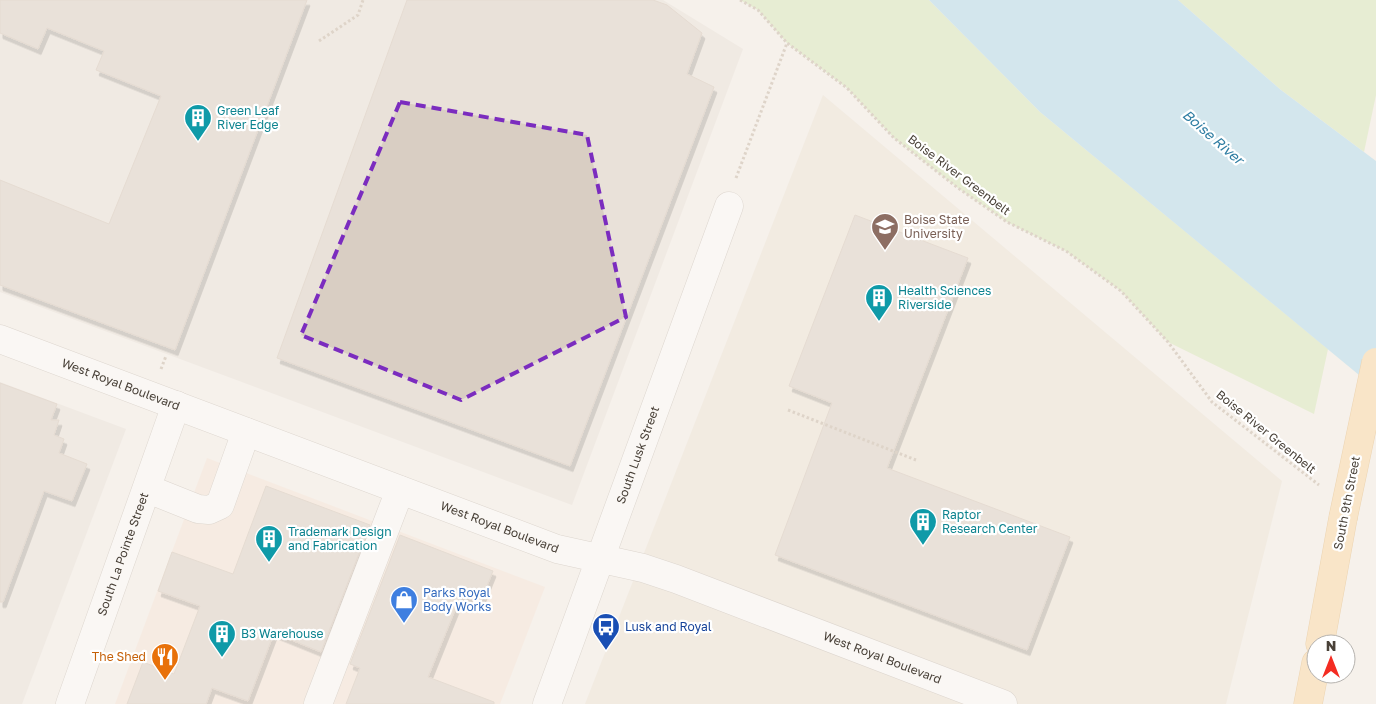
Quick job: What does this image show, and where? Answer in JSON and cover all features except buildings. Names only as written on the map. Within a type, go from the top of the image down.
[{"type":"main road","name":"South 9th Street","points":[[1322,634],[1343,518],[1376,362]]},
{"type":"main road","points":[[1308,704],[1312,684]]},
{"type":"street","name":"South Lusk Street","points":[[547,704],[729,206]]},
{"type":"street","name":"West Royal Boulevard","points":[[0,339],[557,549],[601,558],[676,579],[1002,704]]},
{"type":"street","name":"South La Pointe Street","points":[[70,704],[148,489],[176,405]]},
{"type":"street","points":[[148,489],[198,509],[209,510],[220,504],[246,432]]},
{"type":"street","points":[[318,704],[400,490]]},
{"type":"path","points":[[319,42],[358,15],[363,0]]},
{"type":"path","name":"Boise River Greenbelt","points":[[740,0],[758,10],[787,43],[847,88],[894,138],[958,188],[1007,222],[1066,251],[1121,291],[1168,342],[1212,402],[1321,487]]},
{"type":"path","points":[[729,206],[734,184],[787,43]]},
{"type":"path","points":[[160,372],[166,356]]},
{"type":"path","points":[[788,410],[916,460]]},
{"type":"highlighted area","points":[[400,102],[587,135],[626,317],[461,400],[301,335]]},
{"type":"shaded area","points":[[0,0],[663,0],[743,49],[572,505],[0,292]]},
{"type":"shaded area","name":"Boise State University","points":[[823,95],[1282,481],[1226,704],[585,704]]},
{"type":"shaded area","points":[[0,382],[126,429],[22,704],[0,704]]},
{"type":"shaded area","points":[[207,458],[545,587],[500,704],[115,704]]},
{"type":"green space","points":[[740,0],[929,0],[1040,112],[1328,349],[1314,414],[1168,342],[1121,291],[1066,251],[1007,222],[958,188],[894,138],[847,88],[787,43],[758,10]]},
{"type":"green space","points":[[1178,0],[1376,0],[1376,95],[1364,152],[1281,90]]},
{"type":"water","name":"Boise River","points":[[929,0],[1178,0],[1281,90],[1376,161],[1376,389],[1040,112]]},
{"type":"place","name":"Green Leaf River Edge","points":[[198,142]]},
{"type":"place","name":"Boise State University","points":[[885,251]]},
{"type":"place","name":"Health Sciences Riverside","points":[[879,322]]},
{"type":"place","name":"Raptor Research Center","points":[[923,546]]},
{"type":"place","name":"Trademark Design and Fabrication","points":[[269,563]]},
{"type":"place","name":"Parks Royal Body Works","points":[[404,624]]},
{"type":"place","name":"Lusk and Royal","points":[[606,651]]},
{"type":"place","name":"B3 Warehouse","points":[[222,658]]},
{"type":"place","name":"The Shed","points":[[165,681]]}]
